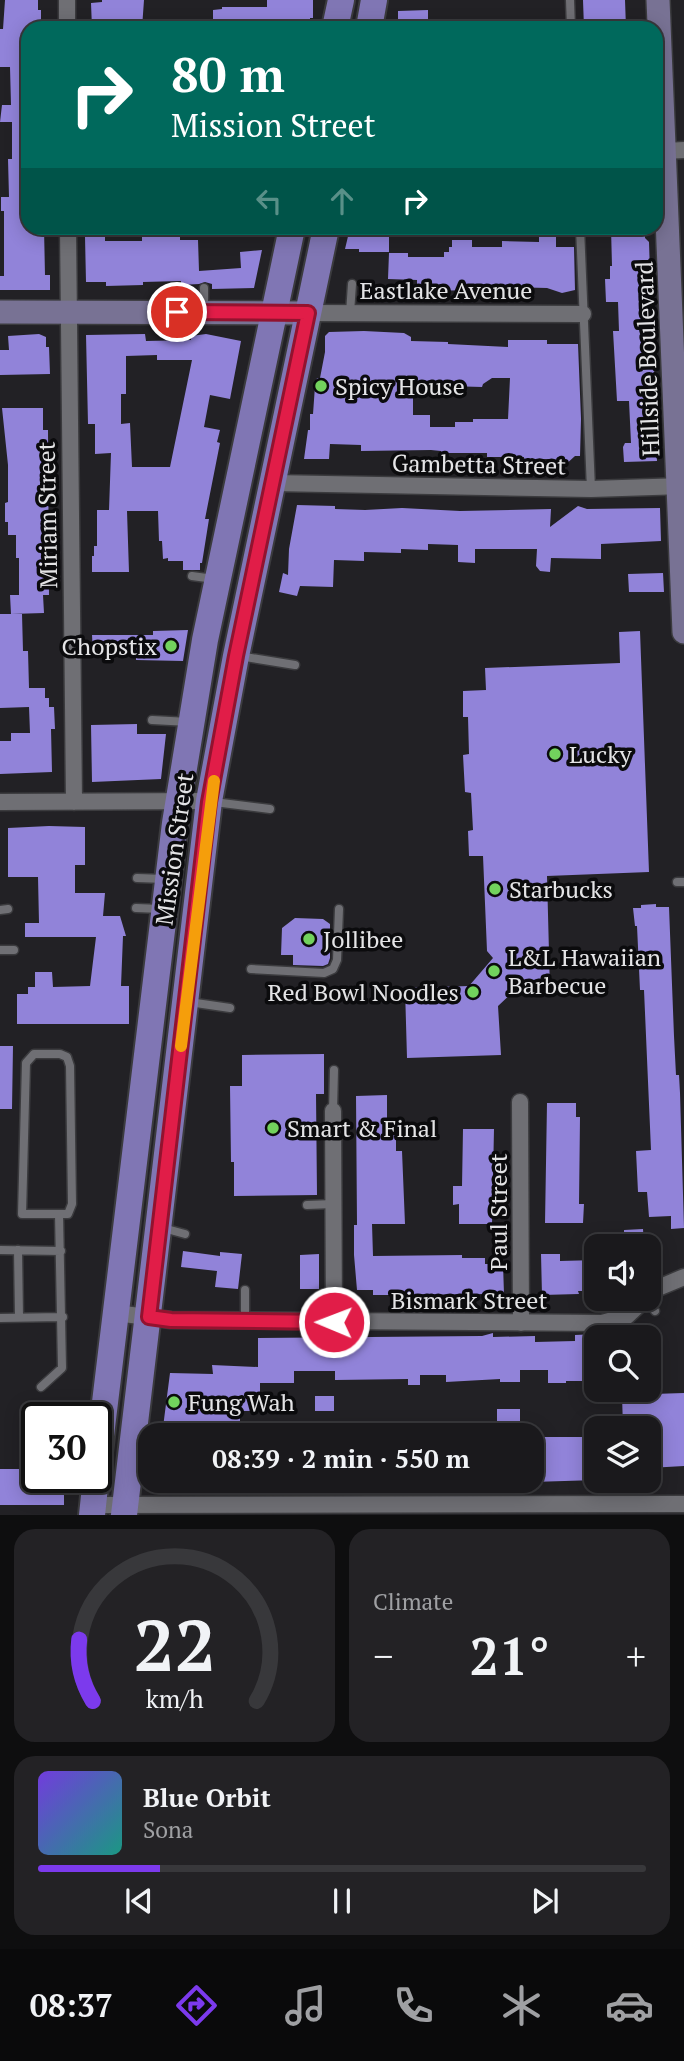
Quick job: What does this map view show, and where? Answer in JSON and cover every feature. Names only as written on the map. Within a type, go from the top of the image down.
[{"type":"main road","points":[[336,21],[341,0]]},
{"type":"main road","points":[[370,21],[374,0]]},
{"type":"main road","name":"Hillside Boulevard","points":[[658,0],[658,21]]},
{"type":"main road","name":"Hillside Boulevard","points":[[663,130],[674,150],[684,632]]},
{"type":"main road","name":"Mission Street","points":[[105,1402],[164,909],[192,722],[204,578],[275,312],[291,235]]},
{"type":"main road","name":"Mission Street","points":[[125,1510],[149,1317],[173,1231],[186,1002],[209,802],[236,656],[325,235]]},
{"type":"main road","points":[[0,312],[308,313]]},
{"type":"street","points":[[67,0],[68,21]]},
{"type":"street","name":"Miriam Street","points":[[68,235],[74,802]]},
{"type":"street","name":"Eastlake Avenue","points":[[308,313],[583,314]]},
{"type":"street","name":"Gambetta Street","points":[[273,483],[591,489],[681,486]]},
{"type":"street","points":[[0,802],[209,802]]},
{"type":"street","name":"Paul Street","points":[[520,1102],[521,1323]]},
{"type":"street","points":[[333,1111],[334,1322]]},
{"type":"street","name":"Bismark Street","points":[[661,1286],[684,1278]]},
{"type":"street","name":"Bismark Street","points":[[116,1313],[195,1327],[245,1321],[602,1323],[633,1311]]},
{"type":"street","points":[[92,1510],[684,1504]]},
{"type":"lane","points":[[570,0],[571,21]]},
{"type":"lane","points":[[580,235],[591,489]]},
{"type":"lane","points":[[350,313],[352,284]]},
{"type":"lane","points":[[204,288],[204,312]]},
{"type":"lane","points":[[236,656],[295,665]]},
{"type":"lane","points":[[152,720],[192,722]]},
{"type":"lane","points":[[209,802],[270,809]]},
{"type":"lane","points":[[137,878],[168,879]]},
{"type":"lane","points":[[136,908],[164,909]]},
{"type":"lane","points":[[251,969],[324,972],[333,969],[337,960],[339,909]]},
{"type":"lane","points":[[0,950],[14,950]]},
{"type":"lane","points":[[186,1002],[230,1008]]},
{"type":"lane","points":[[34,1054],[60,1054],[67,1057],[70,1066],[72,1204],[68,1214],[59,1214],[22,1214],[26,1063],[34,1054]]},
{"type":"lane","points":[[333,1111],[334,1070]]},
{"type":"lane","points":[[307,1205],[333,1204]]},
{"type":"lane","points":[[41,1387],[62,1368],[59,1214]]},
{"type":"lane","points":[[0,1250],[61,1251]]},
{"type":"lane","points":[[18,1250],[19,1317]]},
{"type":"lane","points":[[245,1321],[246,1290]]},
{"type":"lane","points":[[0,1318],[63,1317]]},
{"type":"building","points":[[5,0],[38,0],[41,21],[21,21],[21,235],[44,235],[45,275],[50,275],[50,290],[0,290],[0,276],[4,276],[4,211],[1,211],[1,197],[9,197],[8,159],[12,159],[12,122],[0,122],[2,105],[11,105],[10,67],[0,67],[0,29],[3,29]]},
{"type":"building","points":[[144,0],[142,21],[92,21],[91,3]]},
{"type":"building","points":[[267,0],[313,0],[313,18],[310,18],[310,21],[213,21],[213,10],[222,7],[267,7]]},
{"type":"building","points":[[583,0],[625,0],[626,21],[584,21]]},
{"type":"building","points":[[428,10],[428,21],[398,21],[398,11]]},
{"type":"building","points":[[348,235],[389,235],[389,252],[345,249]]},
{"type":"building","points":[[539,235],[556,235],[556,247],[574,247],[575,290],[562,293],[547,288],[504,287],[496,291],[417,290],[417,280],[388,279],[389,253],[408,253],[408,257],[444,257],[444,252],[449,252],[449,247],[452,247],[452,240],[472,240],[472,247],[502,247],[502,241],[539,242]]},
{"type":"building","points":[[611,235],[645,235],[649,242],[649,306],[653,333],[657,461],[624,462],[623,447],[625,443],[631,443],[629,401],[617,401],[613,331],[619,331],[618,302],[606,302],[605,279],[610,279]]},
{"type":"building","points":[[85,237],[105,237],[105,241],[142,241],[142,237],[198,240],[199,271],[241,268],[240,252],[262,250],[254,288],[212,289],[212,284],[205,282],[181,285],[181,281],[106,286],[106,282],[86,282]]},
{"type":"building","points":[[329,332],[404,333],[411,337],[411,341],[508,347],[508,340],[547,340],[547,344],[578,344],[580,456],[575,456],[564,466],[550,466],[550,459],[487,457],[487,453],[441,453],[431,450],[361,451],[361,445],[330,444],[329,459],[304,459],[310,430],[310,414],[313,414],[315,386],[317,378],[320,378],[325,336]],"holes":[[[492,378],[510,378],[508,419],[473,419],[473,422],[455,422],[455,427],[430,427],[430,415],[413,415],[413,385],[482,387]]]},
{"type":"building","points":[[39,334],[46,337],[46,347],[49,347],[50,374],[0,375],[0,350],[9,350],[8,336]]},
{"type":"building","points":[[145,334],[146,341],[191,340],[191,336],[206,334],[241,341],[230,399],[210,395],[204,427],[220,430],[217,442],[220,443],[205,519],[209,519],[200,570],[183,570],[183,561],[163,559],[162,541],[159,541],[158,511],[127,511],[129,572],[92,572],[92,556],[94,546],[97,546],[97,510],[109,510],[111,453],[95,454],[95,424],[88,424],[86,335]],"holes":[[[157,355],[157,360],[192,360],[170,467],[132,467],[130,423],[121,424],[121,394],[126,394],[126,356]]]},
{"type":"building","points":[[2,408],[43,408],[43,430],[48,430],[49,595],[43,595],[44,613],[11,614],[10,595],[19,595],[19,558],[16,558],[16,535],[8,535],[8,522],[5,522],[8,465]]},
{"type":"building","points":[[297,505],[365,510],[551,509],[550,527],[578,506],[587,509],[660,508],[661,541],[601,544],[601,559],[551,558],[550,572],[540,571],[536,566],[537,549],[475,549],[475,563],[458,562],[458,545],[428,544],[428,550],[401,549],[401,553],[364,552],[364,561],[334,560],[333,587],[300,586],[297,596],[279,592],[283,573],[288,575],[289,549]]},
{"type":"building","points":[[663,573],[664,592],[629,592],[628,574]]},
{"type":"building","points":[[0,614],[22,614],[23,651],[28,651],[29,688],[45,688],[49,707],[54,707],[55,729],[51,729],[52,772],[0,774],[0,741],[11,741],[11,733],[30,733],[29,707],[0,708]]},
{"type":"building","points":[[188,630],[183,661],[136,660],[136,653],[93,654],[92,635],[153,635],[153,631]]},
{"type":"building","name":"Lucky","points":[[640,631],[649,872],[547,876],[550,991],[512,993],[498,1006],[501,1055],[407,1058],[405,988],[469,986],[493,958],[487,951],[483,856],[469,856],[468,831],[473,830],[471,793],[465,792],[463,755],[469,754],[468,717],[463,717],[463,691],[486,690],[485,668],[620,663],[619,632]]},
{"type":"building","points":[[137,724],[137,734],[166,734],[161,779],[92,782],[91,725]]},
{"type":"building","points":[[85,827],[85,865],[75,865],[75,893],[105,893],[103,916],[120,916],[126,936],[123,936],[121,986],[129,986],[129,1024],[17,1024],[17,994],[28,994],[28,987],[35,987],[35,972],[52,972],[53,987],[90,986],[96,937],[25,937],[25,923],[39,923],[38,877],[8,877],[8,828]]},
{"type":"building","points":[[656,904],[656,907],[669,907],[676,1075],[679,1075],[680,1093],[684,1228],[671,1229],[671,1216],[649,1217],[647,1192],[638,1192],[636,1151],[651,1150],[644,990],[640,990],[637,926],[633,908]]},
{"type":"building","name":"Jollibee","points":[[295,918],[323,919],[330,924],[328,964],[293,965],[293,955],[281,955],[282,928]]},
{"type":"building","points":[[0,1046],[13,1046],[12,1109],[0,1109]]},
{"type":"building","name":"Smart & Final","points":[[324,1054],[324,1094],[316,1094],[317,1195],[234,1196],[230,1086],[242,1086],[242,1055]]},
{"type":"building","points":[[387,1095],[387,1132],[396,1132],[396,1151],[402,1151],[405,1224],[372,1224],[373,1256],[462,1255],[462,1258],[485,1258],[485,1264],[503,1264],[504,1294],[501,1294],[501,1300],[485,1300],[485,1294],[373,1295],[373,1290],[357,1290],[354,1255],[354,1225],[357,1225],[356,1096]]},
{"type":"building","points":[[547,1103],[576,1103],[576,1117],[580,1117],[579,1204],[584,1204],[583,1223],[545,1223]]},
{"type":"building","points":[[463,1129],[494,1129],[492,1224],[459,1224],[459,1204],[453,1205],[453,1186],[462,1186]]},
{"type":"building","points":[[643,1229],[643,1234],[624,1234],[624,1230]]},
{"type":"building","points":[[183,1251],[220,1256],[220,1252],[242,1254],[238,1289],[215,1287],[217,1271],[181,1267]]},
{"type":"building","points":[[319,1254],[319,1289],[300,1289],[300,1255]]},
{"type":"building","points":[[541,1254],[560,1254],[560,1261],[584,1260],[584,1291],[578,1291],[579,1294],[542,1295]]},
{"type":"building","points":[[493,1333],[493,1337],[535,1336],[535,1342],[575,1341],[575,1335],[584,1335],[584,1381],[548,1383],[548,1370],[520,1370],[520,1382],[500,1382],[500,1379],[446,1382],[446,1375],[420,1375],[420,1385],[408,1385],[408,1379],[335,1380],[335,1371],[294,1371],[294,1383],[260,1383],[260,1411],[240,1411],[240,1423],[164,1423],[170,1373],[213,1374],[212,1365],[258,1367],[258,1338],[482,1336]]},
{"type":"building","points":[[684,1393],[684,1466],[661,1467],[661,1416],[623,1416],[622,1402],[661,1402],[661,1394]]},
{"type":"building","points":[[315,1396],[334,1396],[334,1411],[315,1411]]},
{"type":"building","points":[[497,1409],[520,1409],[520,1423],[497,1423]]},
{"type":"building","points":[[544,1437],[584,1437],[584,1480],[544,1482]]},
{"type":"building","points":[[0,1469],[21,1469],[21,1493],[64,1493],[64,1505],[0,1505]]},
{"type":"slow traffic","points":[[181,1046],[209,802],[214,781]]},
{"type":"place","name":"Spicy House","points":[[321,386]]},
{"type":"place","name":"Chopstix","points":[[171,646]]},
{"type":"place","name":"Lucky","points":[[555,754]]},
{"type":"place","name":"Starbucks","points":[[495,889]]},
{"type":"place","name":"Jollibee","points":[[309,939]]},
{"type":"place","name":"L&L Hawaiian Barbecue","points":[[494,971]]},
{"type":"place","name":"Red Bowl Noodles","points":[[473,992]]},
{"type":"place","name":"Smart & Final","points":[[273,1128]]},
{"type":"place","name":"Fung Wah","points":[[174,1402]]},
{"type":"route","points":[[177,312],[308,313],[236,656],[209,802],[149,1317],[171,1320],[334,1322]]}]
